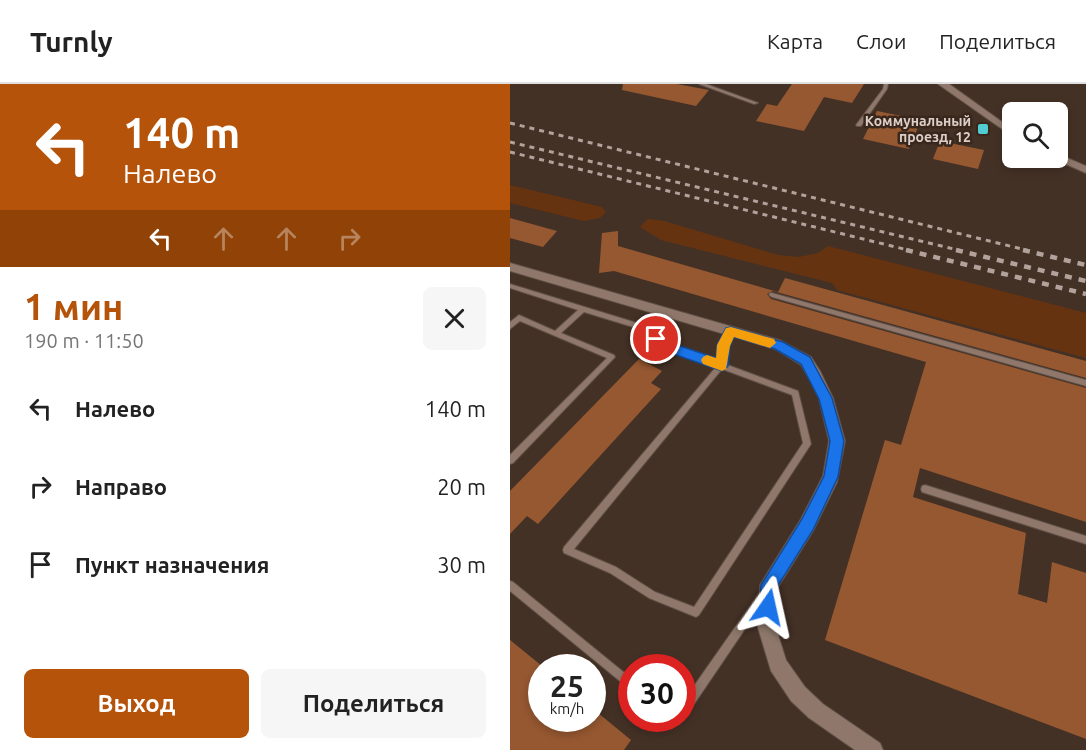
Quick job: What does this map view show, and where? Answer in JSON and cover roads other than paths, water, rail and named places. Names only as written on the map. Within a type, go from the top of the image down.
[{"type":"street","points":[[943,84],[1002,126]]},
{"type":"street","points":[[1068,162],[1086,170]]},
{"type":"street","points":[[510,267],[779,345],[806,361],[826,398],[837,441],[831,477],[807,525],[769,585],[767,628],[778,664],[787,680],[816,711],[873,750]]},
{"type":"lane","points":[[701,84],[756,103]]},
{"type":"lane","points":[[859,125],[885,89],[886,84]]},
{"type":"lane","points":[[510,286],[635,325],[670,347],[722,366],[795,393],[807,444],[696,612],[652,595],[613,570],[567,550],[722,366],[723,345],[731,332]]},
{"type":"lane","points":[[771,295],[1086,383]]},
{"type":"lane","points":[[556,334],[583,309]]},
{"type":"lane","points":[[510,326],[519,318],[612,357],[510,460]]},
{"type":"lane","points":[[926,489],[1086,540]]},
{"type":"lane","points":[[510,585],[618,674]]},
{"type":"lane","points":[[696,692],[769,585]]},
{"type":"railway","points":[[510,123],[1030,251]]},
{"type":"railway","points":[[510,142],[962,251]]},
{"type":"railway","points":[[510,152],[912,251]]},
{"type":"railway","points":[[906,250],[1086,294]]},
{"type":"railway","points":[[956,250],[1086,281]]},
{"type":"railway","points":[[1023,250],[1086,265]]},
{"type":"place","name":"Коммунальный проезд, 12","points":[[983,129]]}]
